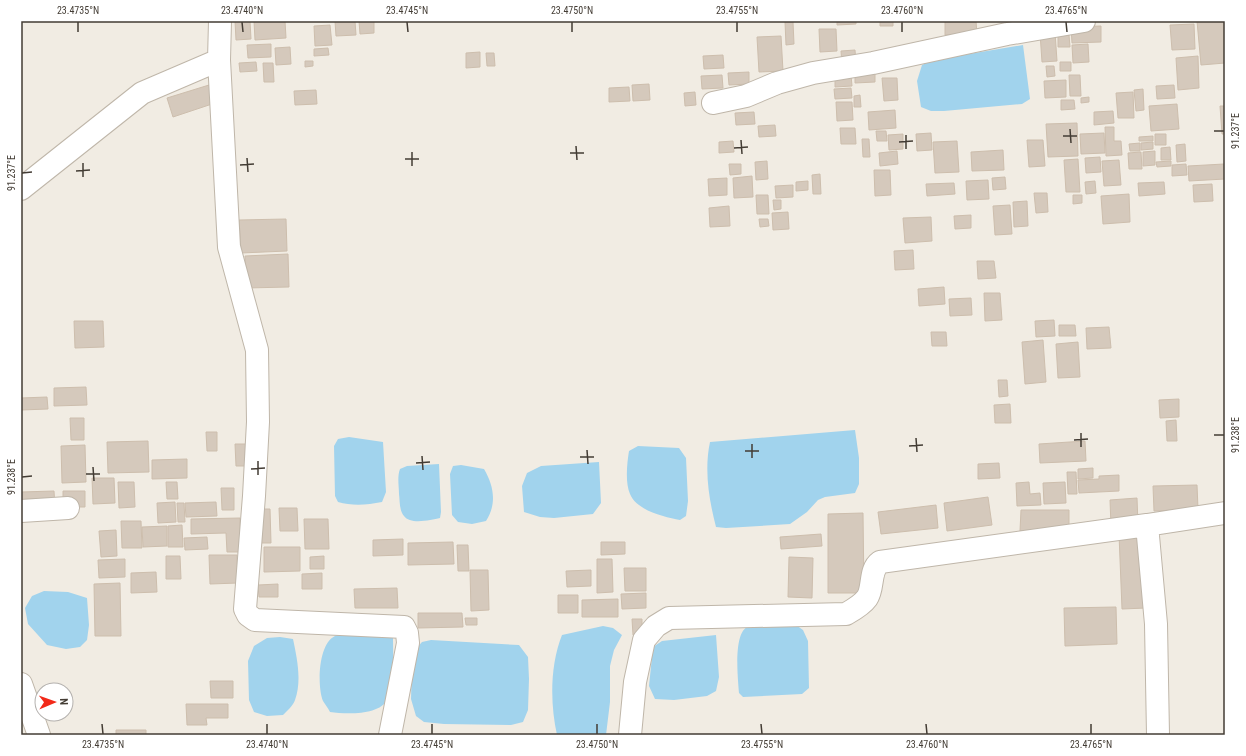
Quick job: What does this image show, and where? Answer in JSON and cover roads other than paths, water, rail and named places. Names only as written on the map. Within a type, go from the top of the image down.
[{"type":"street","points":[[220,21],[219,60],[229,247],[256,350],[258,422],[255,489],[245,609],[248,615],[255,620],[404,627],[407,633],[408,643],[390,735]]},
{"type":"street","points":[[713,103],[746,96],[777,83],[812,73],[873,63],[1007,34],[1084,21]]},
{"type":"street","points":[[21,190],[142,93],[219,60]]},
{"type":"street","points":[[21,511],[68,508]]},
{"type":"street","points":[[630,735],[635,682],[644,640],[656,626],[669,618],[846,614],[867,598],[874,570],[876,565],[880,562],[1225,513]]},
{"type":"street","points":[[1147,525],[1156,624],[1158,735]]},
{"type":"street","points":[[21,684],[39,735]]},
{"type":"water","points":[[1023,45],[1030,99],[1022,104],[944,111],[931,111],[921,107],[917,81],[922,65],[933,60]]},
{"type":"water","points":[[855,430],[859,458],[859,484],[855,493],[825,497],[818,500],[807,512],[790,524],[726,528],[716,527],[711,506],[707,474],[710,442]]},
{"type":"water","points":[[349,437],[383,442],[386,492],[382,502],[360,505],[338,502],[335,496],[334,446],[338,439]]},
{"type":"water","points":[[638,446],[679,448],[686,458],[688,501],[686,516],[680,520],[659,515],[645,509],[634,500],[630,494],[627,479],[629,451]]},
{"type":"water","points":[[599,462],[601,503],[593,514],[554,518],[540,517],[524,512],[522,486],[527,473],[541,466]]},
{"type":"water","points":[[439,464],[440,518],[421,521],[407,519],[402,514],[400,505],[398,478],[400,469],[407,466]]},
{"type":"water","points":[[461,465],[484,469],[487,475],[492,488],[493,502],[486,521],[472,524],[458,522],[452,515],[450,474],[453,466]]},
{"type":"water","points":[[44,591],[68,592],[87,598],[89,625],[87,640],[80,647],[66,649],[47,645],[28,624],[25,608],[32,596]]},
{"type":"water","points":[[793,623],[803,630],[808,641],[809,688],[802,694],[743,697],[739,693],[737,658],[740,639],[743,632],[750,626]]},
{"type":"water","points":[[603,626],[613,628],[622,635],[614,650],[610,666],[610,702],[606,735],[557,735],[553,711],[552,685],[555,659],[562,635]]},
{"type":"water","points":[[350,634],[393,637],[393,669],[390,693],[384,705],[370,711],[362,713],[330,712],[323,701],[321,694],[320,666],[322,656],[329,640],[337,635]]},
{"type":"water","points":[[716,635],[719,677],[716,691],[707,696],[674,700],[655,699],[649,686],[653,647],[662,641]]},
{"type":"water","points":[[280,637],[293,639],[298,670],[297,693],[293,704],[283,715],[267,716],[254,712],[249,700],[248,661],[254,646],[267,638]]},
{"type":"water","points":[[431,640],[519,645],[528,657],[528,710],[523,722],[511,725],[444,724],[424,722],[416,716],[411,699],[412,664],[415,650],[422,642]]}]
